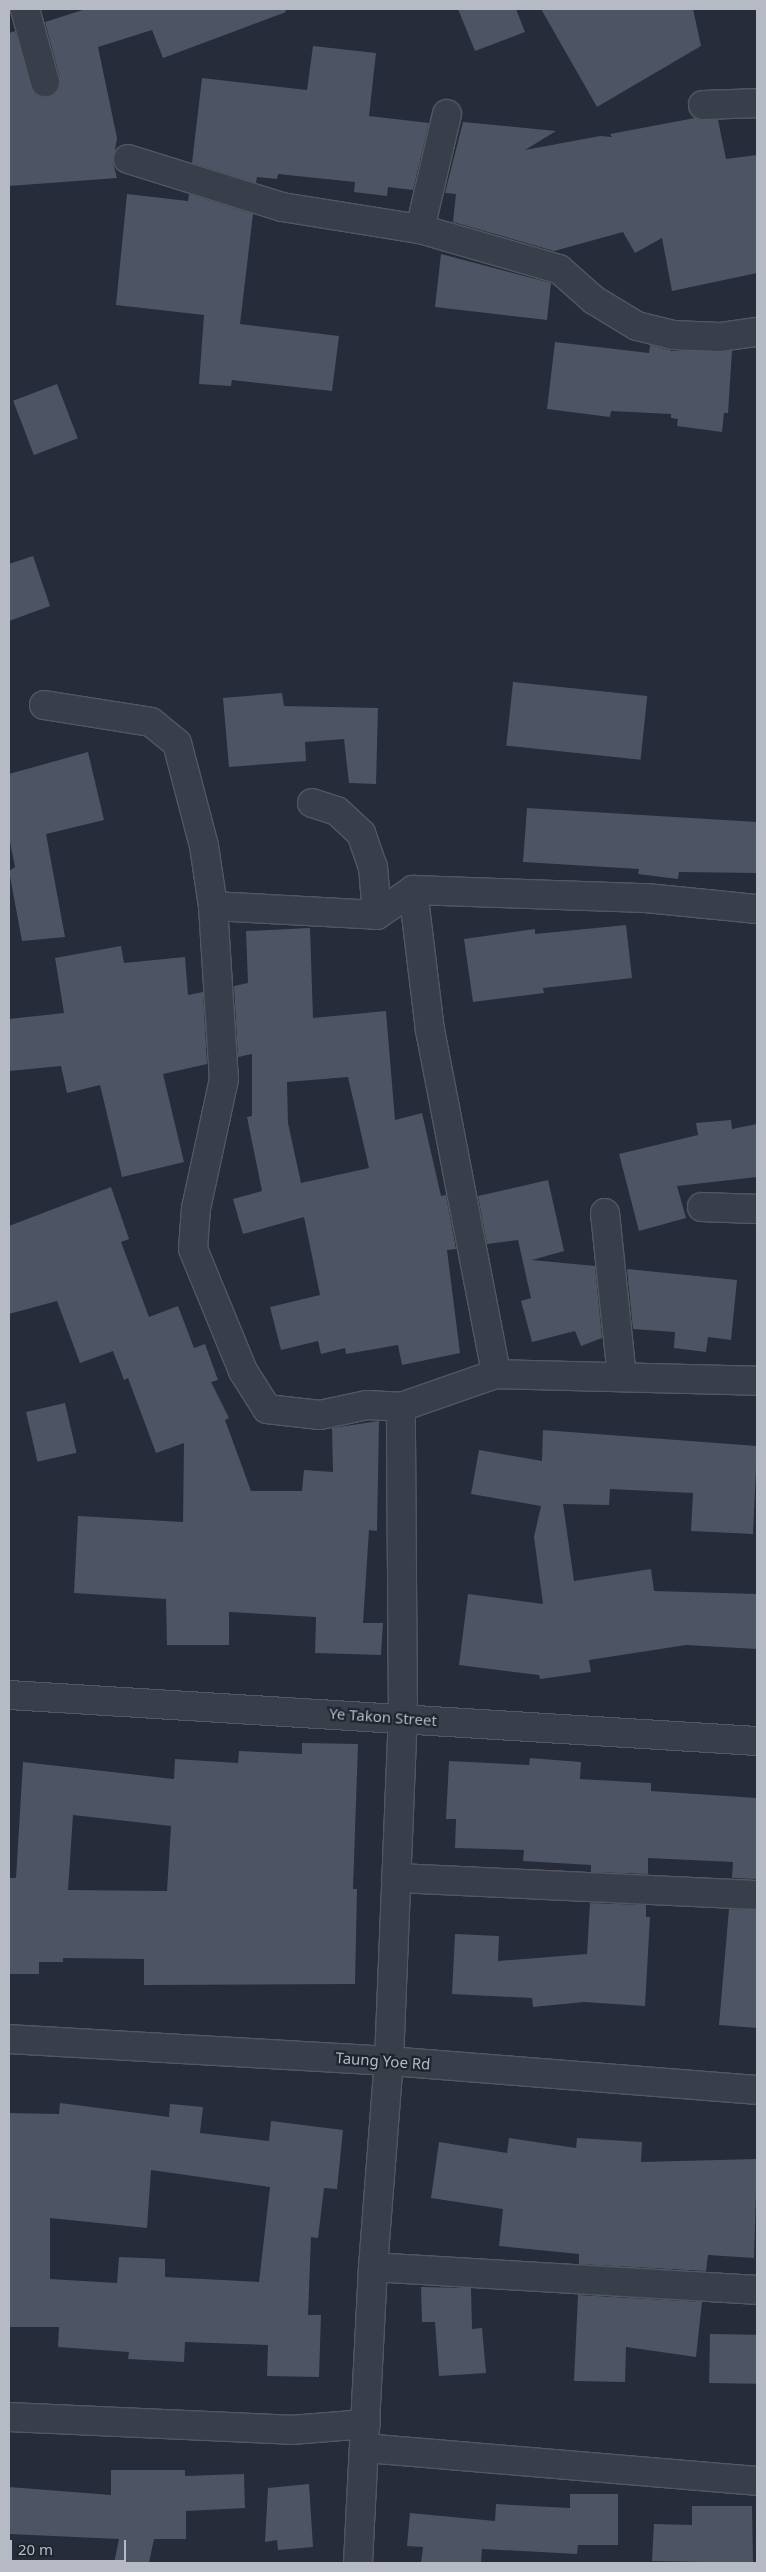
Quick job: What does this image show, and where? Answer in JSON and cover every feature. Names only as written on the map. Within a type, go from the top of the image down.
[{"type":"street","points":[[24,9],[44,82]]},
{"type":"street","points":[[703,105],[757,103]]},
{"type":"street","points":[[420,229],[447,114]]},
{"type":"street","points":[[128,159],[282,207],[420,229],[559,269],[594,300],[637,326],[673,335],[720,337],[757,332]]},
{"type":"street","points":[[44,705],[151,722],[176,743],[204,846],[213,906],[224,1079],[196,1208],[193,1249],[243,1371],[268,1409],[320,1415],[367,1405],[401,1407],[496,1374],[757,1381]]},
{"type":"street","points":[[312,803],[337,811],[361,833],[373,867],[377,915]]},
{"type":"street","points":[[213,906],[377,915],[414,890],[646,898],[757,909]]},
{"type":"street","points":[[414,890],[430,1030],[496,1374]]},
{"type":"street","points":[[702,1207],[757,1208]]},
{"type":"street","points":[[605,1213],[622,1367],[616,1376]]},
{"type":"street","points":[[358,2563],[373,2267],[389,2061],[403,1719],[401,1407]]},
{"type":"street","name":"Ye Takon Street","points":[[9,1695],[757,1741]]},
{"type":"street","points":[[396,1878],[757,1895]]},
{"type":"street","name":"Taung Yoe Rd","points":[[9,2039],[389,2061],[757,2090]]},
{"type":"street","points":[[373,2267],[757,2290]]},
{"type":"street","points":[[9,2417],[291,2430],[365,2436],[757,2481]]},
{"type":"building","points":[[86,9],[285,9],[286,12],[163,58],[152,30],[98,47],[117,138],[113,162],[117,178],[9,186],[9,33],[15,31],[34,93],[50,97],[56,93],[60,78],[45,22]]},
{"type":"building","points":[[458,9],[516,9],[525,32],[475,51]]},
{"type":"building","points":[[541,9],[693,9],[701,46],[597,107]]},
{"type":"building","points":[[313,46],[376,53],[369,116],[429,123],[413,190],[388,187],[387,196],[354,192],[355,182],[278,174],[277,179],[257,177],[256,183],[192,163],[202,78],[307,90]]},
{"type":"building","points":[[695,118],[718,120],[726,159],[757,155],[757,273],[672,291],[662,238],[635,253],[623,232],[554,251],[453,222],[456,194],[445,193],[463,122],[556,131],[525,150],[600,136],[612,137],[610,134]]},
{"type":"building","points":[[127,194],[188,201],[189,194],[253,214],[240,324],[339,336],[332,391],[232,380],[231,386],[199,384],[204,315],[116,305]]},
{"type":"building","points":[[441,254],[551,283],[547,320],[435,307]]},
{"type":"building","points":[[555,342],[649,353],[650,345],[672,351],[732,351],[728,413],[724,413],[722,432],[677,426],[678,419],[671,418],[671,414],[611,411],[610,417],[547,409]]},
{"type":"building","points":[[57,384],[78,438],[34,455],[13,401]]},
{"type":"building","points":[[33,556],[50,606],[9,621],[9,564]]},
{"type":"building","points":[[513,682],[647,696],[641,760],[506,746]]},
{"type":"building","points":[[282,693],[284,706],[378,708],[376,784],[349,783],[344,739],[305,742],[306,761],[229,767],[223,698]]},
{"type":"building","points":[[88,752],[104,820],[46,834],[65,937],[22,941],[9,871],[15,867],[9,837],[9,774]]},
{"type":"building","points":[[527,808],[757,822],[757,873],[679,872],[678,879],[638,874],[639,869],[523,862]]},
{"type":"building","points":[[626,925],[632,978],[543,988],[544,993],[473,1002],[464,939],[535,929],[535,934]]},
{"type":"building","points":[[310,928],[313,1018],[386,1011],[395,1120],[422,1113],[441,1196],[446,1195],[456,1249],[447,1250],[460,1353],[402,1365],[398,1345],[346,1354],[345,1348],[321,1354],[318,1341],[281,1350],[270,1307],[320,1295],[304,1217],[243,1234],[233,1199],[262,1191],[247,1117],[252,1116],[252,1054],[238,1057],[234,986],[248,983],[246,931]],"holes":[[[348,1077],[369,1168],[301,1183],[288,1123],[287,1082]]]},
{"type":"building","points":[[121,946],[124,963],[185,957],[188,995],[203,992],[207,1064],[163,1074],[184,1162],[122,1177],[100,1085],[67,1093],[61,1066],[9,1071],[9,1019],[64,1013],[55,958]]},
{"type":"building","points":[[731,1120],[732,1129],[757,1124],[757,1177],[677,1186],[686,1218],[639,1231],[619,1154],[698,1135],[696,1123]]},
{"type":"building","points":[[548,1180],[564,1251],[532,1260],[595,1266],[602,1338],[581,1346],[575,1331],[532,1342],[521,1301],[531,1298],[518,1240],[487,1244],[478,1196]]},
{"type":"building","points":[[111,1187],[129,1239],[121,1242],[149,1317],[178,1306],[194,1348],[205,1344],[218,1380],[211,1382],[229,1418],[225,1420],[251,1491],[302,1491],[304,1470],[333,1472],[332,1428],[379,1421],[377,1531],[369,1530],[363,1623],[383,1623],[381,1655],[315,1653],[316,1617],[229,1612],[229,1645],[167,1645],[166,1599],[74,1593],[78,1516],[183,1522],[184,1443],[156,1453],[128,1378],[124,1380],[113,1351],[80,1363],[57,1301],[9,1314],[9,1226]]},
{"type":"building","points":[[627,1269],[737,1280],[731,1340],[708,1337],[706,1352],[674,1348],[675,1332],[633,1329]]},
{"type":"building","points":[[65,1403],[76,1453],[37,1462],[26,1412]]},
{"type":"building","points":[[543,1430],[757,1446],[753,1534],[691,1531],[693,1493],[610,1489],[609,1505],[563,1504],[574,1581],[651,1569],[654,1591],[757,1594],[757,1649],[686,1645],[589,1660],[591,1672],[540,1679],[539,1675],[459,1665],[468,1594],[543,1604],[534,1537],[541,1506],[471,1494],[479,1450],[542,1461]]},
{"type":"building","points":[[302,1743],[358,1744],[353,1889],[357,1889],[355,1984],[144,1985],[144,1959],[63,1958],[63,1962],[39,1962],[39,1974],[9,1974],[9,1878],[16,1878],[23,1762],[174,1779],[175,1759],[238,1763],[239,1751],[302,1754]],"holes":[[[73,1815],[171,1826],[167,1891],[68,1890]]]},
{"type":"building","points":[[530,1758],[581,1762],[580,1779],[651,1783],[651,1791],[757,1798],[757,1879],[732,1878],[733,1862],[648,1858],[648,1874],[591,1872],[591,1865],[523,1861],[524,1850],[455,1848],[456,1819],[446,1819],[449,1761],[529,1765]]},
{"type":"building","points":[[590,1903],[646,1905],[646,1917],[650,1917],[645,2006],[584,2002],[533,2007],[532,1998],[452,1994],[455,1934],[499,1936],[498,1961],[587,1954]]},
{"type":"building","points":[[729,1909],[757,1910],[757,2028],[719,2025]]},
{"type":"building","points":[[60,2103],[169,2117],[170,2104],[203,2107],[200,2133],[269,2141],[271,2121],[343,2130],[337,2189],[324,2188],[318,2238],[311,2237],[308,2315],[321,2315],[319,2377],[267,2376],[268,2345],[185,2342],[184,2362],[128,2359],[129,2352],[58,2347],[59,2327],[9,2327],[9,2113],[59,2114]],"holes":[[[151,2170],[270,2187],[259,2282],[165,2277],[165,2259],[119,2257],[117,2283],[50,2279],[50,2218],[147,2228]]]},
{"type":"building","points":[[509,2138],[576,2148],[577,2138],[642,2142],[641,2162],[757,2159],[754,2258],[708,2255],[706,2271],[579,2264],[579,2254],[499,2246],[503,2209],[431,2198],[439,2142],[507,2153]]},
{"type":"building","points":[[421,2287],[471,2288],[472,2329],[482,2328],[486,2373],[439,2376],[435,2322],[422,2322]]},
{"type":"building","points":[[578,2295],[702,2302],[696,2357],[626,2347],[625,2382],[574,2381]]},
{"type":"building","points":[[710,2334],[757,2335],[756,2384],[709,2383]]},
{"type":"building","points":[[111,2470],[185,2470],[185,2476],[244,2474],[245,2508],[186,2511],[186,2539],[154,2539],[149,2563],[114,2563],[119,2539],[9,2534],[9,2487],[111,2495]]},
{"type":"building","points":[[309,2484],[313,2547],[278,2550],[277,2540],[265,2542],[268,2488]]},
{"type":"building","points":[[570,2494],[618,2494],[618,2545],[578,2545],[577,2554],[482,2549],[481,2563],[421,2563],[423,2547],[407,2546],[410,2513],[495,2521],[496,2504],[570,2508]]},
{"type":"building","points":[[692,2506],[752,2506],[753,2563],[652,2561],[654,2524],[692,2525]]}]
